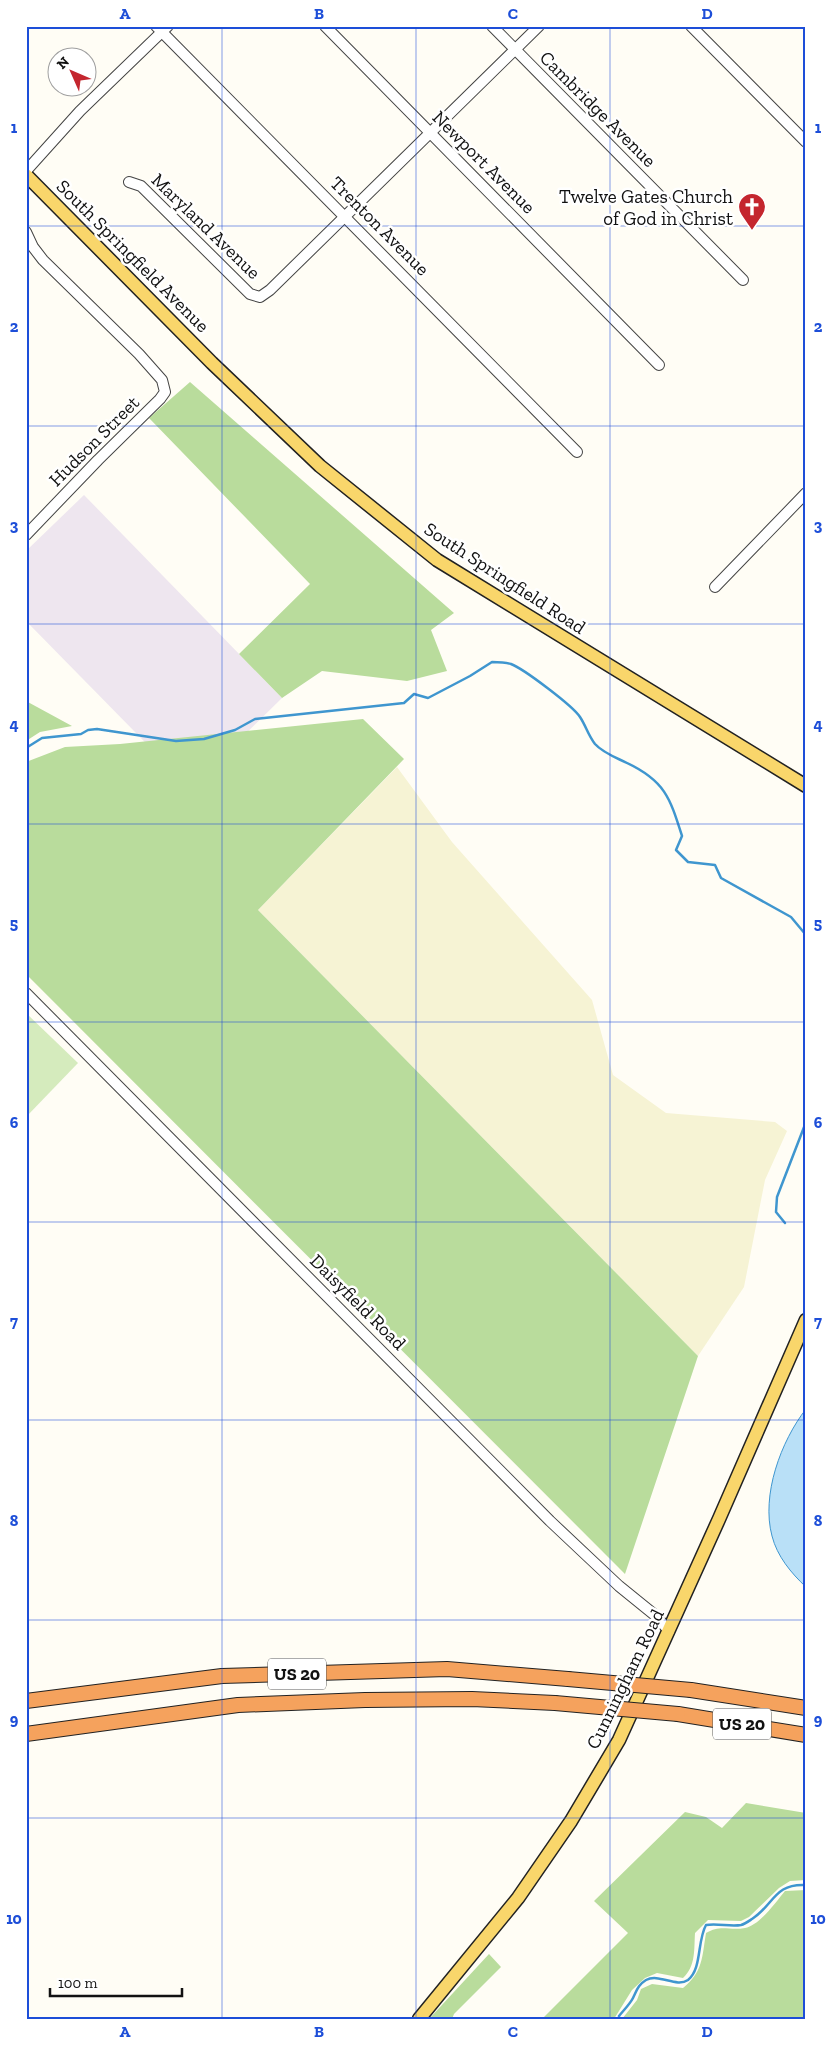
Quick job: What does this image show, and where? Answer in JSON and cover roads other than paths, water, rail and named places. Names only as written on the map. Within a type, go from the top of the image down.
[{"type":"highway","name":"US 20","points":[[26,1701],[222,1676],[447,1669],[691,1690],[806,1708]]},
{"type":"highway","name":"US 20","points":[[26,1734],[238,1705],[365,1700],[472,1699],[556,1703],[678,1714],[806,1735]]},
{"type":"main road","name":"South Springfield Avenue","points":[[26,175],[212,363]]},
{"type":"main road","name":"South Springfield Road","points":[[212,363],[320,466],[437,560],[806,786]]},
{"type":"main road","name":"Cunningham Road","points":[[419,2019],[518,1898],[572,1821],[619,1740],[806,1320]]},
{"type":"street","name":"Newport Avenue","points":[[325,26],[659,365]]},
{"type":"street","name":"Cambridge Avenue","points":[[492,26],[743,280]]},
{"type":"street","points":[[346,216],[539,26]]},
{"type":"street","points":[[691,26],[806,142]]},
{"type":"street","points":[[26,170],[80,111],[162,28]]},
{"type":"street","name":"Trenton Avenue","points":[[162,28],[577,452]]},
{"type":"street","name":"Maryland Avenue","points":[[129,182],[141,186],[250,294],[260,296],[270,290],[346,216]]},
{"type":"street","name":"Hudson Street","points":[[26,232],[33,247],[43,260],[139,354],[162,380],[165,392],[26,536]]},
{"type":"street","points":[[715,587],[806,493]]},
{"type":"street","name":"Daisyfield Road","points":[[26,993],[550,1521],[619,1586],[656,1616],[669,1631]]},
{"type":"water","points":[[806,1409],[806,1587],[790,1570],[777,1550],[769,1520],[769,1503],[771,1486],[781,1452]]},
{"type":"waterway","points":[[26,748],[42,738],[81,734],[88,730],[97,729],[176,741],[204,739],[235,730],[255,719],[404,703],[414,694],[428,698],[492,662],[509,663],[537,680],[576,712],[598,747],[640,770],[658,784],[674,811],[682,836],[676,850],[688,862],[715,865],[721,878],[791,917],[806,935]]},
{"type":"waterway","points":[[785,1223],[776,1212],[777,1197],[806,1122]]},
{"type":"waterway","points":[[619,2019],[619,2016],[632,2000],[639,1986],[646,1980],[651,1978],[678,1982],[688,1980],[695,1969],[706,1925],[742,1925],[759,1913],[781,1891],[795,1885],[806,1885]]},
{"type":"place","name":"Twelve Gates Church of God in Christ","points":[[752,231]]}]
